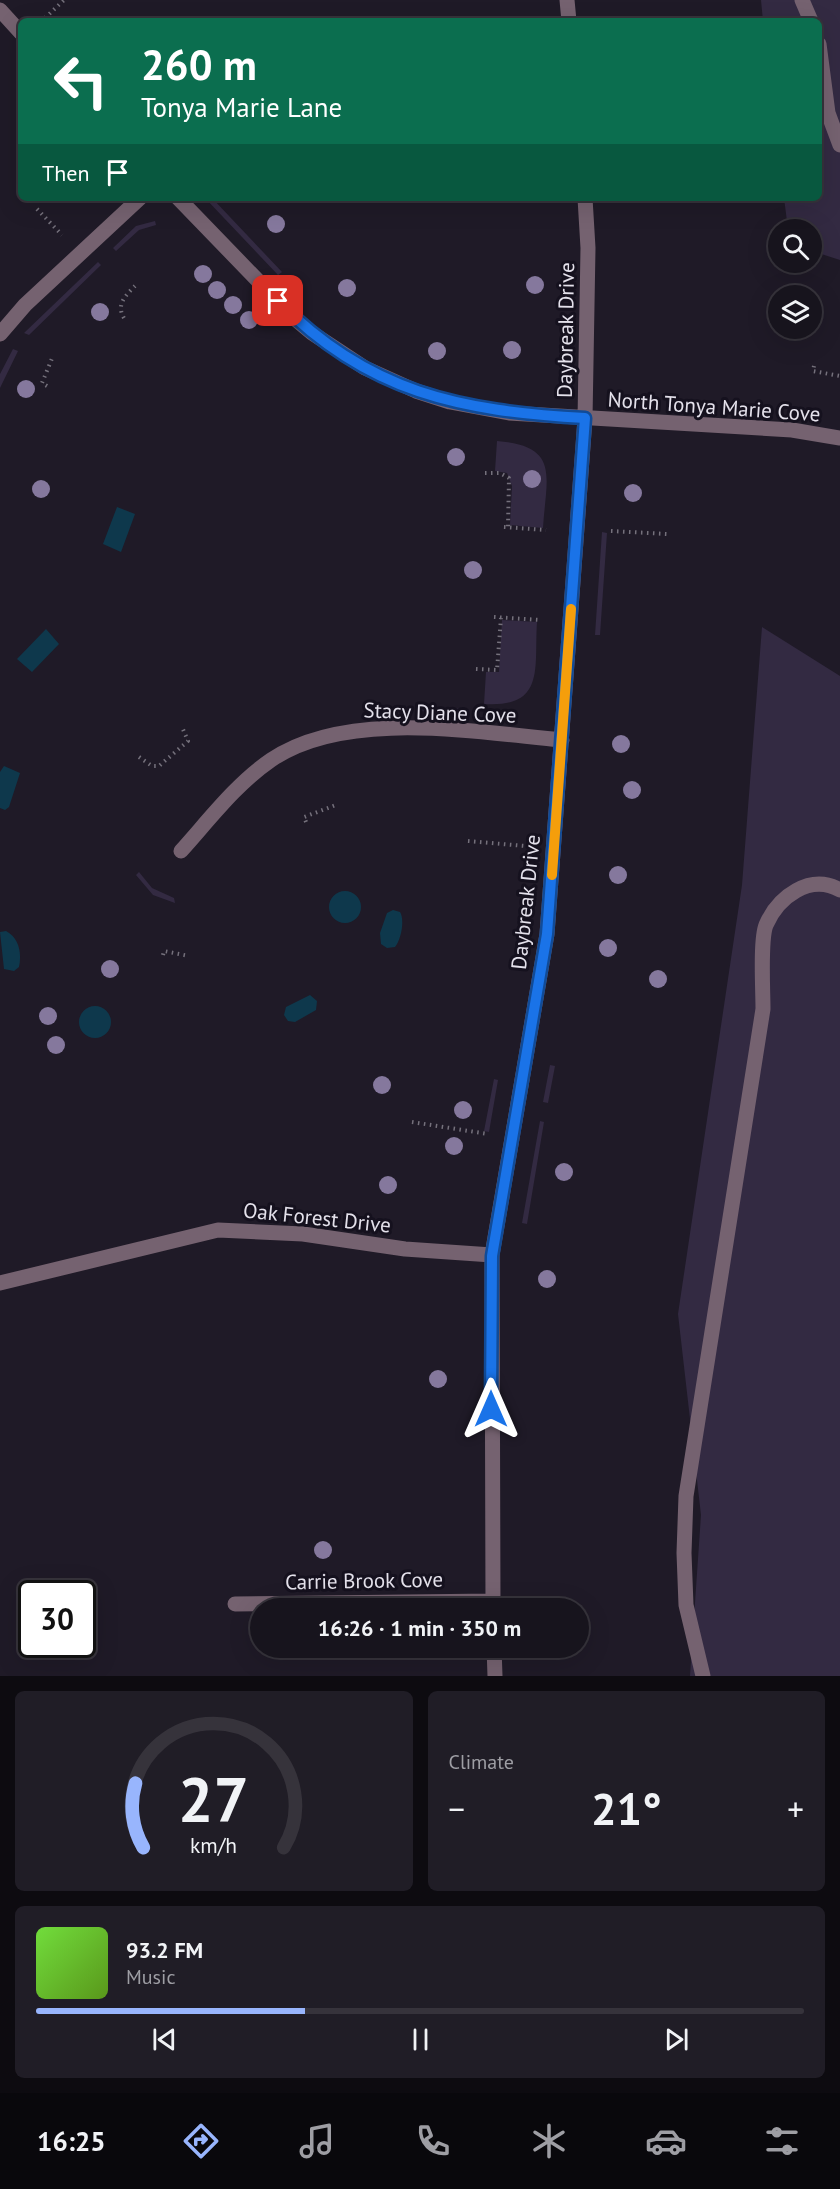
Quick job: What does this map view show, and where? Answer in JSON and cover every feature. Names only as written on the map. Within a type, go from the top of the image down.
[{"type":"street","points":[[567,0],[569,18]]},
{"type":"street","points":[[802,0],[810,18]]},
{"type":"street","points":[[0,10],[18,30]]},
{"type":"street","points":[[822,67],[828,113],[840,145]]},
{"type":"street","points":[[0,334],[25,305],[137,201]]},
{"type":"street","name":"North Tonya Marie Cove","points":[[181,201],[294,318],[312,333],[365,368],[416,391],[468,407],[509,413],[792,430],[840,438]]},
{"type":"street","name":"Daybreak Drive","points":[[493,1598],[492,1256],[547,934],[585,418],[588,248],[585,201]]},
{"type":"street","name":"Stacy Diane Cove","points":[[181,851],[231,796],[270,761],[294,747],[332,733],[396,728],[562,740]]},
{"type":"street","points":[[702,1676],[686,1605],[684,1553],[686,1496],[763,1009],[765,927],[786,897],[799,888],[822,884],[840,890]]},
{"type":"street","name":"Oak Forest Drive","points":[[0,1283],[218,1230],[303,1234],[405,1249],[492,1256]]},
{"type":"street","name":"Carrie Brook Cove","points":[[235,1604],[250,1604]]},
{"type":"street","points":[[494,1658],[495,1676]]},
{"type":"path","points":[[45,18],[64,0]]},
{"type":"path","points":[[37,209],[62,235]]},
{"type":"path","points":[[124,318],[121,312],[121,302],[135,286]]},
{"type":"path","points":[[47,386],[42,383],[53,356]]},
{"type":"path","points":[[814,366],[813,371],[840,376]]},
{"type":"path","points":[[485,473],[500,473],[509,478],[506,527],[546,530]]},
{"type":"path","points":[[611,531],[667,534]]},
{"type":"path","points":[[494,617],[540,620]]},
{"type":"path","points":[[476,669],[497,670],[501,618]]},
{"type":"path","points":[[139,757],[152,766],[159,766],[188,741],[182,727]]},
{"type":"path","points":[[306,822],[304,817],[336,805]]},
{"type":"path","points":[[468,841],[525,846]]},
{"type":"path","points":[[164,955],[164,951],[189,956]]},
{"type":"path","points":[[412,1122],[488,1134]]},
{"type":"shaded area","points":[[761,0],[840,0],[840,260],[822,254],[822,219],[787,219],[784,201],[822,201],[822,18],[763,18]]},
{"type":"shaded area","points":[[208,201],[215,201],[282,272],[278,275]]},
{"type":"shaded area","points":[[155,221],[156,225],[139,230],[116,251],[113,248],[136,226]]},
{"type":"shaded area","points":[[98,262],[101,265],[29,335],[24,333]]},
{"type":"shaded area","points":[[13,349],[18,351],[0,388],[0,374]]},
{"type":"shaded area","points":[[497,441],[517,444],[532,450],[540,457],[547,479],[543,528],[510,525],[512,486],[507,473],[495,471]]},
{"type":"shaded area","points":[[602,532],[607,533],[600,635],[595,635]]},
{"type":"shaded area","points":[[502,620],[537,622],[533,682],[527,692],[518,699],[504,704],[484,704],[486,672],[499,672]]},
{"type":"shaded area","points":[[762,627],[840,676],[840,1676],[690,1676],[701,1515],[678,1314],[742,885]]},
{"type":"shaded area","points":[[419,706],[464,709],[464,713],[419,711]]},
{"type":"shaded area","points":[[139,872],[152,888],[174,898],[175,903],[153,895],[136,875]]},
{"type":"shaded area","points":[[550,1065],[555,1066],[548,1103],[543,1102]]},
{"type":"shaded area","points":[[494,1079],[498,1080],[489,1132],[484,1131]]},
{"type":"shaded area","points":[[540,1121],[544,1122],[527,1224],[522,1223]]},
{"type":"water","points":[[117,507],[135,514],[121,552],[103,544]]},
{"type":"water","points":[[46,629],[59,644],[32,672],[17,659]]},
{"type":"water","points":[[4,766],[20,773],[9,807],[5,810],[0,808],[0,772]]},
{"type":"water","points":[[345,891],[356,896],[361,907],[356,918],[345,923],[334,918],[329,907],[334,896]]},
{"type":"water","points":[[393,910],[400,912],[402,930],[395,947],[387,948],[381,944],[380,933],[387,913]]},
{"type":"water","points":[[6,931],[17,942],[20,951],[19,967],[14,971],[4,969],[0,932]]},
{"type":"water","points":[[310,995],[317,1001],[316,1010],[295,1022],[288,1021],[284,1015],[286,1007]]},
{"type":"water","points":[[95,1006],[106,1011],[111,1022],[106,1033],[95,1038],[84,1033],[79,1022],[84,1011]]},
{"type":"slow traffic","points":[[552,875],[571,609]]},
{"type":"route","points":[[278,301],[312,333],[365,368],[416,391],[468,407],[509,413],[585,418],[547,934],[492,1256],[491,1409]]}]
